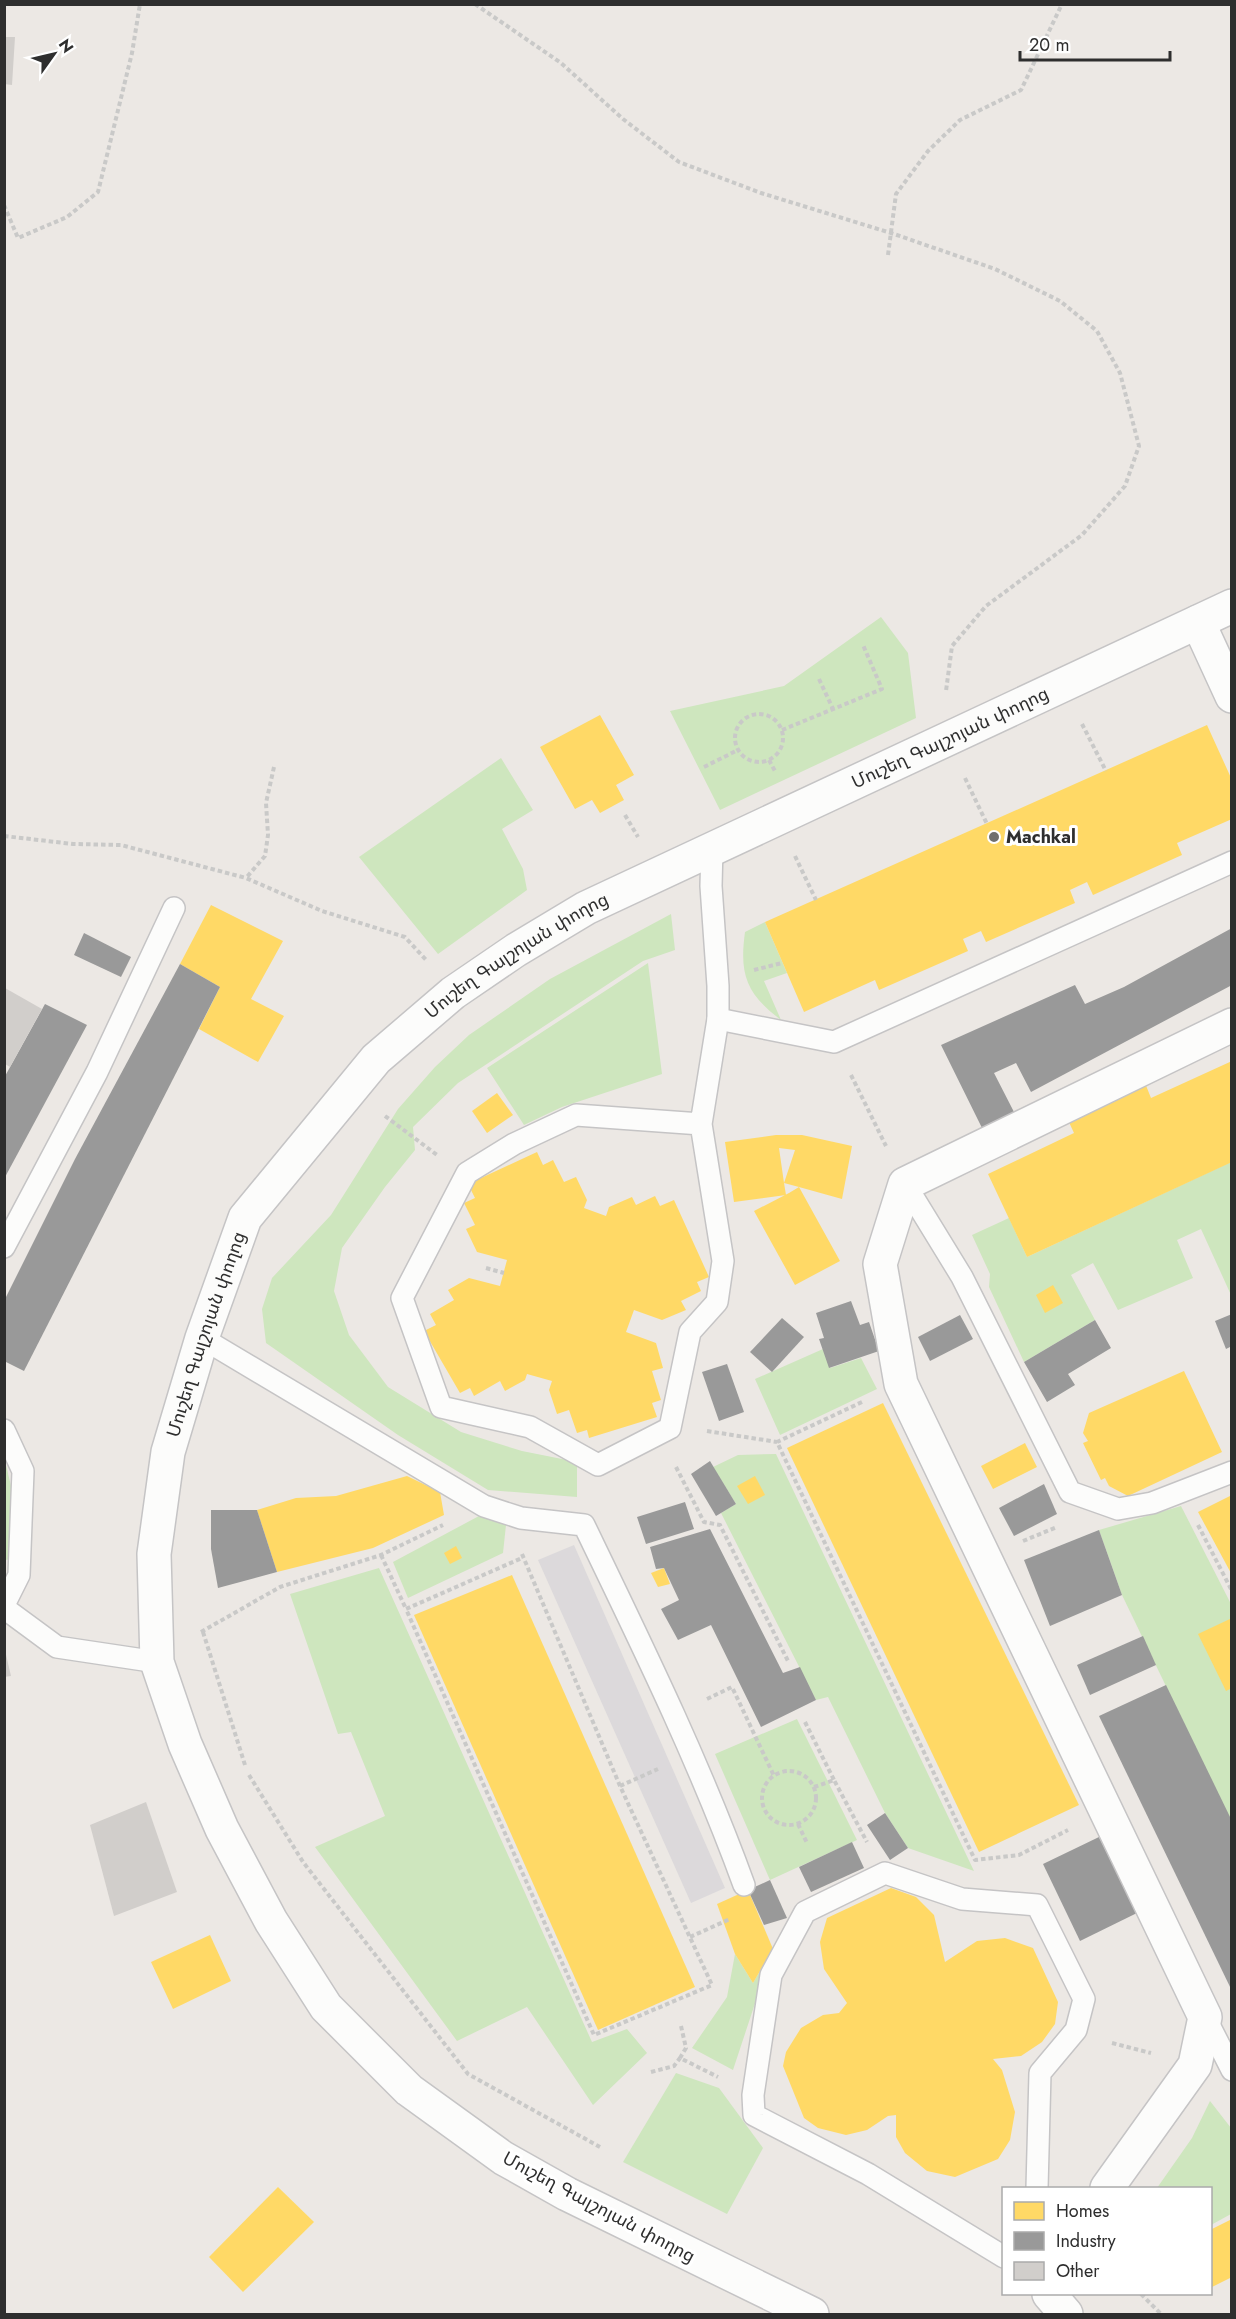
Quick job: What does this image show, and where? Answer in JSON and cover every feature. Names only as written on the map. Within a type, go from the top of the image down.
[{"type":"street","name":"Մուշեղ Գալշոյան փողոց","points":[[812,2314],[567,2194],[503,2158],[409,2090],[326,2007],[271,1921],[222,1829],[185,1744],[157,1657],[154,1554],[168,1452],[202,1338],[245,1218],[376,1059],[453,993],[516,950],[586,908],[712,847],[1232,606]]},
{"type":"street","points":[[1198,622],[1232,696]]},
{"type":"street","points":[[1108,2187],[1195,2065],[1205,2017],[901,1384],[880,1264],[905,1184],[1232,1025]]},
{"type":"street","points":[[1050,2295],[1066,2314]]},
{"type":"lane","points":[[701,1124],[576,1115],[514,1144],[467,1173],[402,1298],[441,1407],[530,1427],[598,1465],[670,1428],[690,1332],[717,1302],[723,1261],[701,1124],[718,1019],[711,886],[712,847]]},
{"type":"lane","points":[[718,1019],[834,1042],[1232,862]]},
{"type":"lane","points":[[4,1247],[97,1072],[174,908]]},
{"type":"lane","points":[[905,1184],[962,1277],[1070,1492],[1119,1509],[1152,1503],[1232,1472]]},
{"type":"lane","points":[[202,1338],[484,1506],[521,1518],[584,1525],[675,1714],[723,1826],[744,1885]]},
{"type":"lane","points":[[4,1430],[23,1472],[19,1575],[4,1607],[57,1647],[157,1657]]},
{"type":"lane","points":[[1002,2256],[868,2175],[754,2115],[753,2095],[771,1975],[805,1912],[885,1873],[962,1899],[1037,1905],[1084,1999],[1076,2030],[1040,2073],[1037,2187]]},
{"type":"lane","points":[[1205,2017],[1232,2070]]},
{"type":"path","points":[[4,205],[18,238],[67,217],[98,192],[132,53],[140,4]]},
{"type":"path","points":[[475,4],[561,63],[623,119],[679,162],[761,193],[891,233],[995,269],[1060,301],[1097,331],[1120,374],[1139,446],[1125,486],[1082,535],[986,606],[952,646],[945,691],[947,740],[987,824]]},
{"type":"path","points":[[888,255],[897,194],[928,151],[960,120],[1021,90],[1062,4]]},
{"type":"path","points":[[782,730],[882,688],[863,645]]},
{"type":"path","points":[[819,679],[833,709]]},
{"type":"path","points":[[1066,684],[1078,717],[1106,771]]},
{"type":"path","points":[[757,714],[770,716],[780,724],[781,750],[772,759],[760,763],[747,760],[738,750],[735,740],[737,728],[745,718],[757,714]]},
{"type":"path","points":[[704,766],[738,750]]},
{"type":"path","points":[[246,878],[265,856],[268,835],[266,803],[274,767]]},
{"type":"path","points":[[625,814],[643,846]]},
{"type":"path","points":[[4,836],[73,844],[121,845],[246,878],[322,911],[405,937],[453,993]]},
{"type":"path","points":[[764,967],[782,963]]},
{"type":"path","points":[[834,1042],[905,1184]]},
{"type":"path","points":[[385,1115],[438,1156],[467,1173]]},
{"type":"path","points":[[486,1268],[504,1273]]},
{"type":"path","points":[[702,1430],[777,1442],[901,1384]]},
{"type":"path","points":[[659,1435],[704,1522],[720,1525],[789,1664]]},
{"type":"path","points":[[777,1442],[975,1860],[1019,1855],[1105,1812]]},
{"type":"path","points":[[1182,1492],[1232,1591]]},
{"type":"path","points":[[157,1657],[280,1587],[381,1555],[484,1506]]},
{"type":"path","points":[[381,1555],[594,2035],[712,1985],[620,1786],[522,1558],[521,1518]]},
{"type":"path","points":[[406,1609],[522,1558]]},
{"type":"path","points":[[202,1632],[247,1772],[303,1862],[468,2074],[600,2147]]},
{"type":"path","points":[[675,1714],[732,1687],[774,1776]]},
{"type":"path","points":[[805,1722],[866,1841]]},
{"type":"path","points":[[620,1786],[652,1772]]},
{"type":"path","points":[[782,1772],[801,1774],[814,1787],[815,1805],[806,1819],[798,1824],[790,1826],[773,1821],[764,1809],[763,1789],[774,1776],[782,1772]]},
{"type":"path","points":[[814,1787],[834,1780]]},
{"type":"path","points":[[798,1824],[807,1843]]},
{"type":"path","points":[[690,1937],[735,1918]]},
{"type":"path","points":[[651,2072],[674,2066],[680,2058],[686,2048],[681,2026]]},
{"type":"path","points":[[680,2058],[753,2095]]},
{"type":"path","points":[[1142,2295],[1161,2314]]},
{"type":"shaded area","points":[[574,1545],[725,1888],[691,1903],[538,1560]]},
{"type":"green space","points":[[881,617],[908,653],[916,718],[720,810],[670,711],[784,686]]},
{"type":"green space","points":[[501,758],[533,810],[502,829],[523,869],[527,890],[438,954],[359,857]]},
{"type":"green space","points":[[671,914],[675,950],[643,961],[458,1083],[413,1127],[415,1150],[385,1187],[342,1248],[334,1291],[349,1335],[388,1387],[461,1432],[522,1451],[577,1462],[577,1497],[488,1490],[398,1435],[266,1343],[262,1309],[272,1278],[331,1215],[398,1109],[435,1067],[469,1035],[550,979]]},
{"type":"green space","points":[[765,922],[787,973],[764,981],[781,1020],[769,1011],[753,992],[748,983],[743,961],[745,932]]},
{"type":"green space","points":[[648,963],[662,1074],[562,1107],[524,1125],[487,1068]]},
{"type":"green space","points":[[1231,1162],[1231,1295],[1201,1229],[1177,1240],[1193,1278],[1118,1310],[1093,1263],[1071,1275],[1095,1320],[1024,1362],[989,1287],[990,1274],[972,1235],[1009,1218],[1027,1257]]},
{"type":"green space","points":[[823,1349],[830,1368],[861,1358],[877,1389],[780,1435],[755,1379]]},
{"type":"green space","points":[[776,1454],[974,1871],[908,1848],[885,1813],[828,1697],[816,1700],[721,1513],[736,1504],[713,1467],[738,1455]]},
{"type":"green space","points":[[4,1457],[14,1498],[12,1559],[5,1560]]},
{"type":"green space","points":[[1181,1506],[1231,1604],[1231,1821],[1122,1595],[1099,1530]]},
{"type":"green space","points":[[479,1516],[506,1525],[503,1553],[408,1598],[393,1562]]},
{"type":"green space","points":[[379,1568],[592,2042],[627,2029],[647,2053],[593,2105],[527,2007],[457,2041],[315,1847],[385,1816],[351,1732],[338,1734],[290,1594]]},
{"type":"green space","points":[[797,1719],[857,1840],[770,1880],[715,1754]]},
{"type":"green space","points":[[773,1949],[733,2070],[692,2048],[727,1997],[735,1954],[753,1983]]},
{"type":"green space","points":[[676,2073],[719,2088],[763,2148],[727,2214],[623,2162]]},
{"type":"green space","points":[[1210,2101],[1231,2128],[1231,2214],[1212,2224],[1212,2187],[1158,2187],[1192,2138]]},
{"type":"building: Homes","points":[[600,715],[634,775],[616,785],[624,800],[600,813],[592,800],[575,809],[540,747]]},
{"type":"building: Homes","points":[[1207,725],[1232,780],[1232,819],[1177,843],[1182,855],[1093,895],[1087,882],[1070,890],[1075,903],[986,942],[981,931],[963,939],[968,951],[879,990],[875,980],[804,1012],[765,922]]},
{"type":"building: Homes","points":[[211,905],[283,941],[251,999],[284,1016],[258,1062],[199,1029],[220,987],[180,964]]},
{"type":"building: Homes","points":[[1232,1061],[1232,1162],[1027,1257],[988,1174],[1074,1133],[1068,1120],[1145,1083],[1151,1098]]},
{"type":"building: Homes","points":[[497,1093],[513,1115],[487,1133],[472,1111]]},
{"type":"building: Homes","points":[[776,1135],[802,1135],[852,1146],[842,1199],[799,1187],[840,1261],[795,1285],[754,1211],[785,1195],[734,1202],[725,1142]],"holes":[[[779,1148],[795,1150],[784,1183]],[[784,1183],[799,1187],[786,1195]]]},
{"type":"building: Homes","points":[[537,1152],[543,1165],[553,1160],[564,1182],[576,1177],[587,1200],[584,1208],[606,1216],[609,1207],[632,1197],[636,1205],[655,1196],[660,1206],[674,1200],[709,1277],[697,1282],[701,1291],[681,1301],[686,1310],[662,1320],[634,1310],[626,1332],[656,1343],[663,1368],[652,1371],[661,1400],[652,1403],[657,1417],[589,1438],[587,1430],[577,1433],[569,1410],[557,1414],[549,1390],[552,1381],[527,1374],[525,1380],[505,1391],[500,1381],[474,1396],[470,1388],[460,1393],[424,1331],[436,1325],[430,1314],[454,1300],[448,1290],[469,1278],[500,1286],[507,1260],[477,1252],[466,1229],[475,1225],[464,1203],[475,1198],[468,1184]]},
{"type":"building: Homes","points":[[1053,1285],[1063,1303],[1045,1313],[1036,1295]]},
{"type":"building: Homes","points":[[1184,1371],[1222,1452],[1128,1496],[1109,1486],[1105,1478],[1101,1480],[1083,1443],[1088,1441],[1083,1433],[1089,1413]]},
{"type":"building: Homes","points":[[883,1403],[1079,1805],[979,1852],[787,1448]]},
{"type":"building: Homes","points":[[1025,1443],[1037,1467],[993,1489],[981,1466]]},
{"type":"building: Homes","points":[[407,1476],[440,1492],[444,1515],[373,1548],[277,1572],[257,1510],[296,1498],[336,1496]]},
{"type":"building: Homes","points":[[755,1476],[765,1495],[748,1504],[737,1486]]},
{"type":"building: Homes","points":[[1232,1495],[1232,1575],[1198,1512]]},
{"type":"building: Homes","points":[[456,1546],[462,1558],[450,1564],[444,1553]]},
{"type":"building: Homes","points":[[664,1568],[670,1584],[658,1587],[651,1573]]},
{"type":"building: Homes","points":[[512,1575],[695,1987],[598,2030],[414,1615]]},
{"type":"building: Homes","points":[[1232,1618],[1232,1688],[1226,1691],[1198,1634]]},
{"type":"building: Homes","points":[[891,1888],[916,1897],[934,1915],[945,1962],[977,1941],[1005,1938],[1033,1948],[1058,2002],[1055,2024],[1042,2042],[1021,2056],[993,2059],[1002,2070],[1015,2112],[1010,2140],[998,2159],[955,2177],[927,2171],[905,2153],[896,2137],[896,2115],[888,2116],[867,2130],[846,2135],[818,2128],[804,2118],[783,2066],[786,2052],[801,2028],[823,2015],[839,2013],[847,2003],[824,1969],[820,1942],[827,1918]]},
{"type":"building: Homes","points":[[748,1890],[773,1949],[753,1983],[735,1954],[717,1904]]},
{"type":"building: Homes","points":[[210,1935],[231,1981],[173,2009],[151,1962]]},
{"type":"building: Homes","points":[[278,2187],[314,2222],[243,2292],[209,2257]]},
{"type":"building: Homes","points":[[1232,2219],[1232,2277],[1212,2287],[1212,2229]]},
{"type":"building: Industry","points":[[1232,928],[1232,985],[1031,1092],[1016,1063],[994,1073],[1014,1112],[982,1128],[941,1045],[1075,985],[1085,1004],[1124,987]]},
{"type":"building: Industry","points":[[84,933],[131,957],[121,977],[74,955]]},
{"type":"building: Industry","points":[[180,964],[220,987],[24,1371],[4,1361],[4,1301],[75,1159]]},
{"type":"building: Industry","points":[[45,1004],[87,1025],[4,1179],[4,1078]]},
{"type":"building: Industry","points":[[851,1301],[860,1325],[869,1322],[879,1351],[829,1368],[819,1339],[824,1338],[816,1313]]},
{"type":"building: Industry","points":[[1232,1314],[1232,1346],[1226,1349],[1215,1321]]},
{"type":"building: Industry","points":[[960,1315],[973,1339],[930,1361],[918,1337]]},
{"type":"building: Industry","points":[[782,1318],[804,1337],[772,1372],[750,1352]]},
{"type":"building: Industry","points":[[1095,1320],[1111,1348],[1068,1374],[1075,1385],[1047,1402],[1024,1362]]},
{"type":"building: Industry","points":[[727,1364],[744,1412],[719,1421],[702,1372]]},
{"type":"building: Industry","points":[[710,1461],[736,1504],[716,1516],[691,1474]]},
{"type":"building: Industry","points":[[1044,1484],[1057,1514],[1014,1536],[999,1508]]},
{"type":"building: Industry","points":[[685,1502],[694,1529],[646,1544],[637,1517]]},
{"type":"building: Industry","points":[[211,1510],[257,1510],[277,1572],[218,1588],[211,1549]]},
{"type":"building: Industry","points":[[710,1529],[783,1673],[800,1667],[816,1700],[761,1727],[711,1625],[678,1640],[661,1609],[679,1600],[664,1568],[656,1569],[650,1547]]},
{"type":"building: Industry","points":[[1099,1530],[1122,1595],[1050,1626],[1024,1560]]},
{"type":"building: Industry","points":[[1143,1636],[1156,1665],[1090,1695],[1077,1665]]},
{"type":"building: Industry","points":[[1166,1685],[1232,1821],[1232,1991],[1099,1716]]},
{"type":"building: Industry","points":[[885,1813],[908,1848],[890,1860],[867,1825]]},
{"type":"building: Industry","points":[[1099,1837],[1137,1913],[1080,1941],[1043,1864]]},
{"type":"building: Industry","points":[[852,1842],[864,1868],[811,1892],[799,1867]]},
{"type":"building: Industry","points":[[770,1880],[787,1918],[764,1925],[748,1890]]},
{"type":"building: Other","points":[[4,37],[15,37],[12,85],[4,84]]},
{"type":"building: Other","points":[[5,988],[42,1009],[10,1067],[5,1064]]},
{"type":"building: Other","points":[[4,1646],[11,1676],[4,1677]]},
{"type":"building: Other","points":[[146,1802],[177,1892],[114,1916],[90,1825]]},
{"type":"place","name":"Machkal","points":[[994,837]]}]
